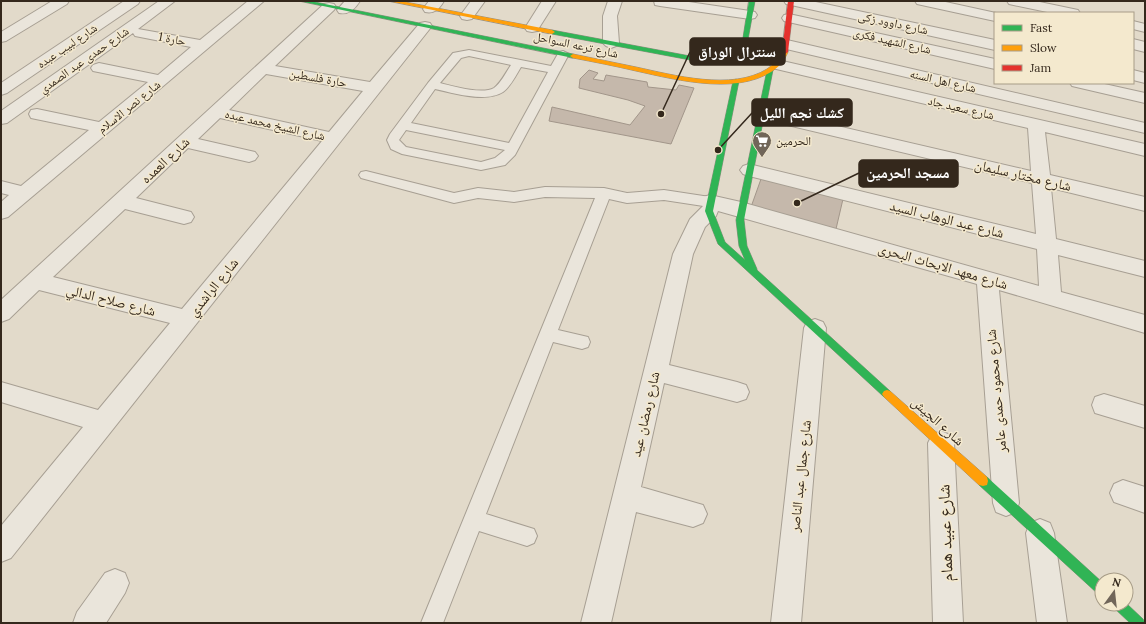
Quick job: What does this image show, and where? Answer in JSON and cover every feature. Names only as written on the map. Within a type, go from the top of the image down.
[{"type":"main road","name":"شارع ترعه السواحل","points":[[302,1],[342,6],[467,16],[706,61],[732,56],[745,44],[751,8]]},
{"type":"main road","name":"شارع ترعه السواحل","points":[[391,1],[431,12],[563,54],[690,80],[713,82],[736,81],[760,75],[774,68]]},
{"type":"main road","points":[[774,68],[783,59],[787,45],[791,1]]},
{"type":"main road","name":"شارع الجيش","points":[[755,274],[743,246],[740,220],[741,209],[760,113],[774,68]]},
{"type":"main road","points":[[709,207],[736,81]]},
{"type":"main road","name":"شارع الجيش","points":[[709,207],[722,244],[1094,583]]},
{"type":"main road","points":[[1127,612],[1139,623]]},
{"type":"street","points":[[1,38],[62,1]]},
{"type":"street","name":"شارع لبيب عبده","points":[[1,90],[133,1]]},
{"type":"street","name":"شارع حمدى عبد الصمدي","points":[[1,119],[168,1]]},
{"type":"street","name":"شارع نصر الاسلام","points":[[1,212],[257,1]]},
{"type":"street","points":[[467,16],[478,1]]},
{"type":"street","points":[[532,28],[549,1]]},
{"type":"street","points":[[611,43],[610,16],[615,1]]},
{"type":"street","name":"شارع داوود زكى","points":[[791,1],[994,45]]},
{"type":"street","points":[[922,1],[998,12]]},
{"type":"street","points":[[1014,1],[1068,12]]},
{"type":"street","points":[[660,2],[751,8]]},
{"type":"street","name":"شارع العمده","points":[[1,313],[262,69],[342,6]]},
{"type":"street","name":"شارع الراشدي","points":[[1,548],[334,138],[431,12]]},
{"type":"street","name":"شارع الشهيد فكرى","points":[[789,18],[994,64]]},
{"type":"street","points":[[1134,25],[1145,28]]},
{"type":"street","name":"حارة 1","points":[[140,33],[203,45]]},
{"type":"street","points":[[1134,44],[1145,47]]},
{"type":"street","name":"شارع اهل السنه","points":[[787,45],[1145,128]]},
{"type":"street","points":[[99,68],[161,80]]},
{"type":"street","name":"شارع سعيد جاد","points":[[774,68],[1145,150]]},
{"type":"street","name":"حارة فلسطين","points":[[262,69],[374,88]]},
{"type":"street","points":[[1134,75],[1145,78]]},
{"type":"street","points":[[1082,84],[1145,98]]},
{"type":"street","name":"شارع الشيخ محمد عبده","points":[[216,112],[334,138]]},
{"type":"street","name":"شارع مختار سليمان","points":[[760,113],[1145,204]]},
{"type":"street","points":[[37,114],[103,128]]},
{"type":"street","points":[[1036,125],[1051,298]]},
{"type":"street","points":[[184,142],[249,156]]},
{"type":"street","name":"شارع عبد الوهاب السيد","points":[[749,170],[1145,269]]},
{"type":"street","points":[[1,187],[24,193]]},
{"type":"street","points":[[120,201],[184,217]]},
{"type":"street","name":"شارع معهد الابحاث البحرى","points":[[709,207],[741,209],[1145,324]]},
{"type":"street","name":"شارع رمضان عيد","points":[[596,623],[683,254],[697,224],[709,207]]},
{"type":"street","name":"شارع محمود حمدى عامر","points":[[987,279],[1006,503]]},
{"type":"street","name":"شارع صلاح الدالي","points":[[35,281],[187,319]]},
{"type":"street","name":"شارع جمال عبد الناصر","points":[[786,623],[814,328]]},
{"type":"street","points":[[655,371],[737,392]]},
{"type":"street","points":[[1,392],[103,422]]},
{"type":"street","points":[[1104,405],[1145,417]]},
{"type":"street","name":"شارع عبيد همام","points":[[941,443],[948,623]]},
{"type":"street","points":[[626,496],[693,514]]},
{"type":"street","points":[[1040,533],[1052,623]]},
{"type":"street","points":[[88,623],[115,584]]},
{"type":"lane","points":[[555,70],[470,53],[463,53],[452,58],[402,126],[394,140],[396,146],[402,150],[481,166],[493,165],[502,161],[509,155],[513,148],[555,70],[563,54]]},
{"type":"lane","points":[[432,85],[482,94],[490,94],[498,91],[518,63]]},
{"type":"lane","points":[[402,126],[513,148]]},
{"type":"lane","points":[[366,175],[454,198],[478,193],[514,197],[544,192],[604,193],[627,198],[664,195],[709,207]]},
{"type":"lane","points":[[432,623],[604,193]]},
{"type":"lane","points":[[548,334],[582,342]]},
{"type":"lane","points":[[473,520],[527,536]]},
{"type":"building","points":[[589,70],[598,73],[593,79],[604,81],[606,75],[647,82],[648,87],[676,90],[679,85],[694,88],[671,144],[549,121],[552,107],[630,125],[645,106],[628,100],[579,88],[580,79]]},
{"type":"building","points":[[761,179],[843,199],[836,229],[751,207]]},
{"type":"traffic: fast","points":[[302,1],[573,56]]},
{"type":"traffic: fast","points":[[552,32],[706,61],[732,56],[745,44],[752,1]]},
{"type":"traffic: fast","points":[[753,269],[743,246],[740,220],[770,70]]},
{"type":"traffic: fast","points":[[736,81],[709,211],[722,244],[887,394]]},
{"type":"traffic: fast","points":[[983,481],[1094,583]]},
{"type":"traffic: fast","points":[[1127,612],[1139,623]]},
{"type":"traffic: slow","points":[[391,1],[552,32]]},
{"type":"traffic: slow","points":[[573,56],[682,79],[714,82],[743,80],[757,76],[779,63],[785,52]]},
{"type":"traffic: slow","points":[[887,394],[983,481]]},
{"type":"traffic: jam","points":[[785,52],[791,1]]},
{"type":"place","name":"سنترال الوراق","points":[[661,114]]},
{"type":"place","name":"كشك نجم الليل","points":[[718,150]]},
{"type":"place","name":"الحرمين","points":[[762,158]]},
{"type":"place","name":"مسجد الحرمين","points":[[797,203]]}]
